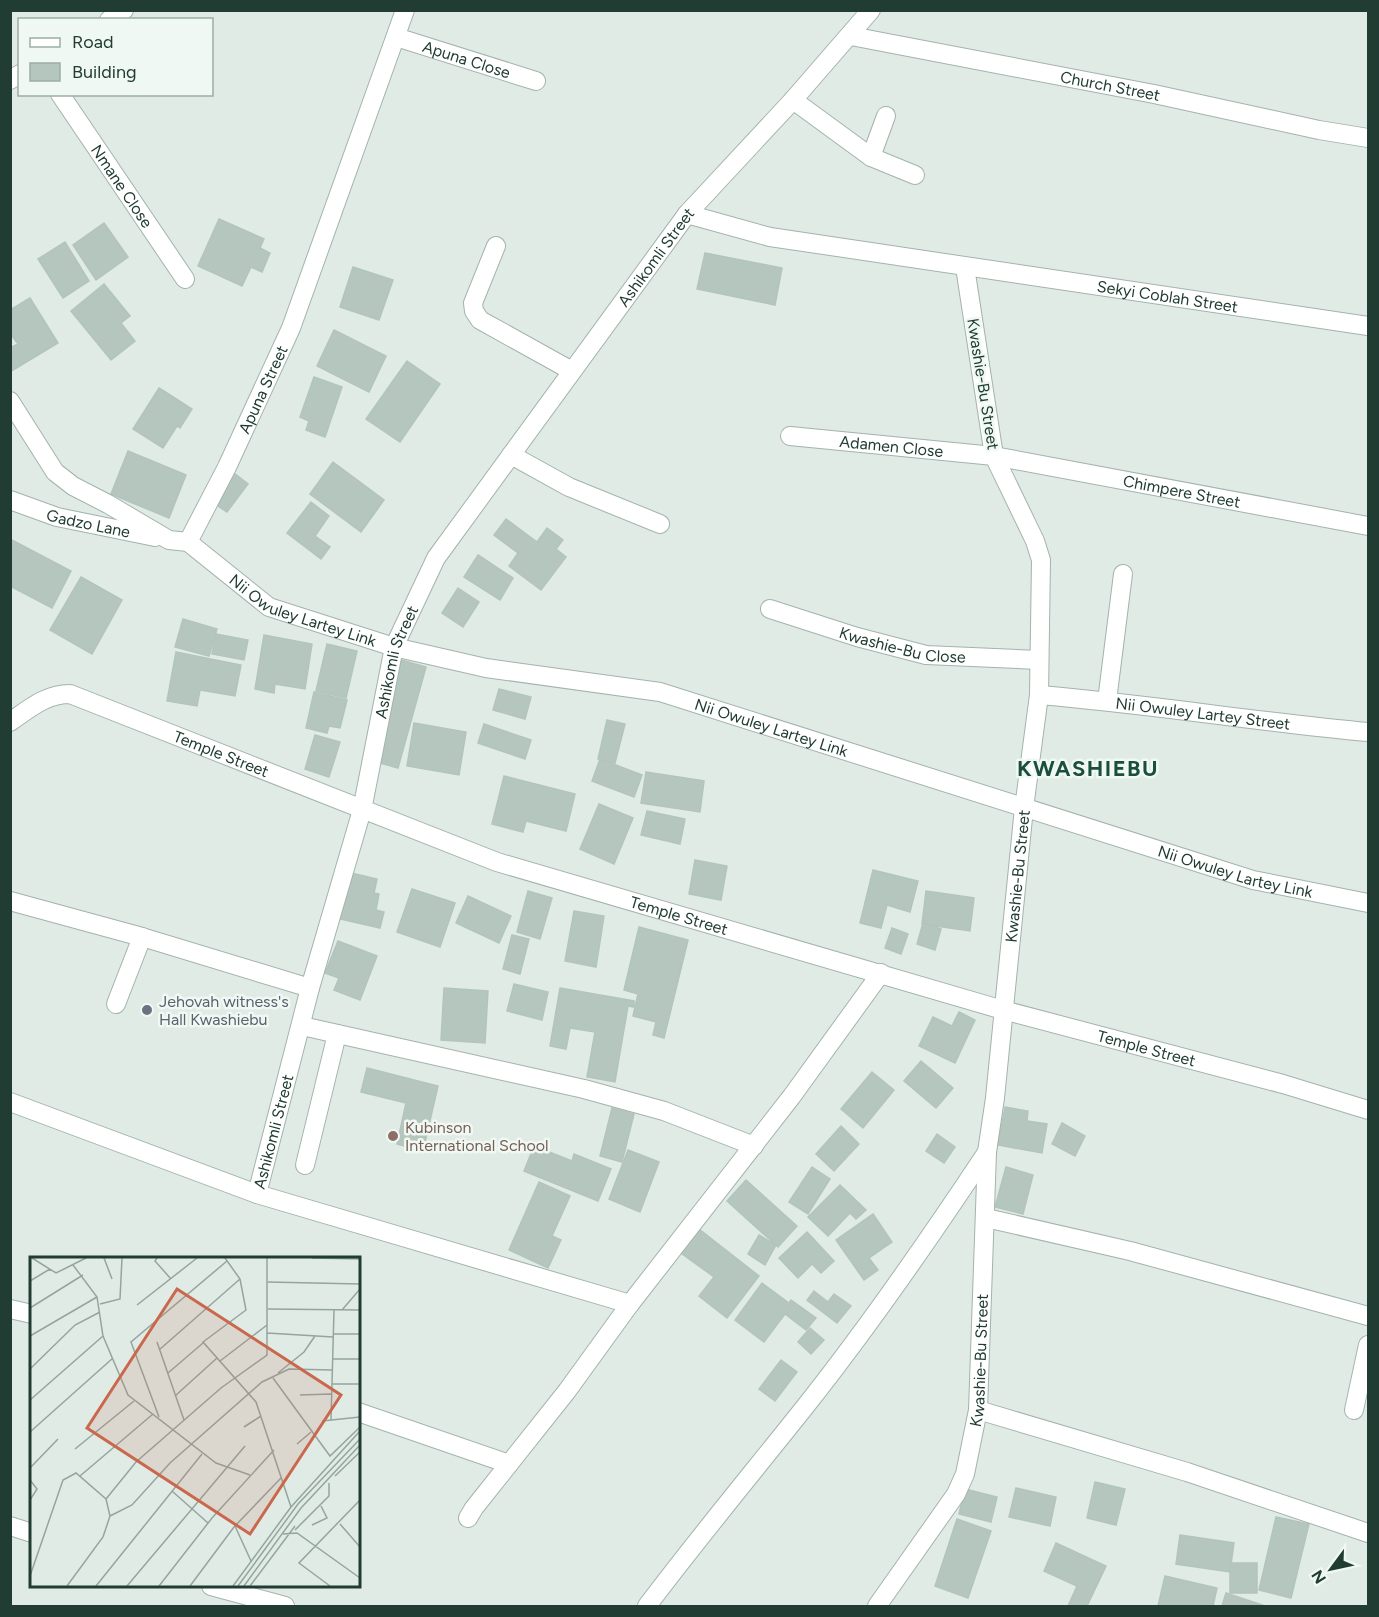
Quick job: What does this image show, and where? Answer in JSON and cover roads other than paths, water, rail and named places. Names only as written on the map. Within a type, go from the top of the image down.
[{"type":"street","name":"Apuna Street","points":[[188,542],[227,467],[291,328],[405,10]]},
{"type":"street","name":"Ashikomli Street","points":[[10,1102],[257,1194],[302,1026],[310,987],[362,810],[393,647],[436,558],[687,214],[793,100],[872,10]]},
{"type":"street","name":"Church Street","points":[[851,36],[1368,138]]},
{"type":"street","name":"Apuna Close","points":[[396,37],[536,81]]},
{"type":"street","name":"Nmane Close","points":[[61,96],[185,279]]},
{"type":"street","points":[[793,100],[871,157],[915,175]]},
{"type":"street","points":[[871,157],[886,116]]},
{"type":"street","points":[[687,214],[770,237],[964,267]]},
{"type":"street","points":[[496,246],[473,303],[474,311],[480,320],[572,371]]},
{"type":"street","name":"Sekyi Coblah Street","points":[[964,267],[1368,326]]},
{"type":"street","name":"Kwashie-Bu Street","points":[[877,1606],[956,1494],[965,1474],[978,1410],[987,1152],[995,1098],[1024,808],[1039,695],[1041,560],[1035,542],[994,456],[964,267]]},
{"type":"street","points":[[10,401],[55,472],[73,486],[169,540],[188,542]]},
{"type":"street","name":"Adamen Close","points":[[790,436],[994,456]]},
{"type":"street","points":[[511,454],[569,487],[660,524]]},
{"type":"street","name":"Chimpere Street","points":[[994,456],[1368,526]]},
{"type":"street","name":"Gadzo Lane","points":[[10,500],[57,517],[169,540]]},
{"type":"street","name":"Nii Owuley Lartey Link","points":[[188,542],[269,607],[393,647],[486,668],[660,693],[1253,880],[1368,903]]},
{"type":"street","points":[[1107,701],[1123,574]]},
{"type":"street","name":"Kwashie-Bu Close","points":[[770,609],[857,637],[926,655],[1039,660]]},
{"type":"street","name":"Temple Street","points":[[10,722],[45,698],[70,694],[497,862],[1003,1010],[1283,1084],[1368,1110]]},
{"type":"street","name":"Nii Owuley Lartey Street","points":[[1039,695],[1368,732]]},
{"type":"street","points":[[10,901],[310,987]]},
{"type":"street","points":[[116,1004],[142,937]]},
{"type":"street","points":[[468,1518],[567,1391],[630,1304],[754,1146],[881,973]]},
{"type":"street","points":[[302,1026],[584,1089],[664,1111],[754,1146]]},
{"type":"street","points":[[305,1165],[337,1034]]},
{"type":"street","points":[[647,1606],[693,1544],[808,1402],[861,1332],[927,1243],[987,1152]]},
{"type":"street","points":[[257,1194],[630,1304]]},
{"type":"street","points":[[986,1218],[1130,1251],[1368,1316]]},
{"type":"street","points":[[10,1309],[30,1314]]},
{"type":"street","points":[[1354,1410],[1368,1345]]},
{"type":"street","points":[[978,1410],[1187,1472],[1368,1533]]},
{"type":"street","points":[[360,1413],[509,1464]]},
{"type":"street","points":[[10,1526],[30,1532]]},
{"type":"street","points":[[215,1587],[285,1606]]},
{"type":"place","name":"Jehovah witness's Hall Kwashiebu","points":[[147,1010]]},
{"type":"place","name":"Kubinson International School","points":[[393,1136]]},
{"type":"district","name":"KWASHIEBU","points":[[1088,768]]}]
